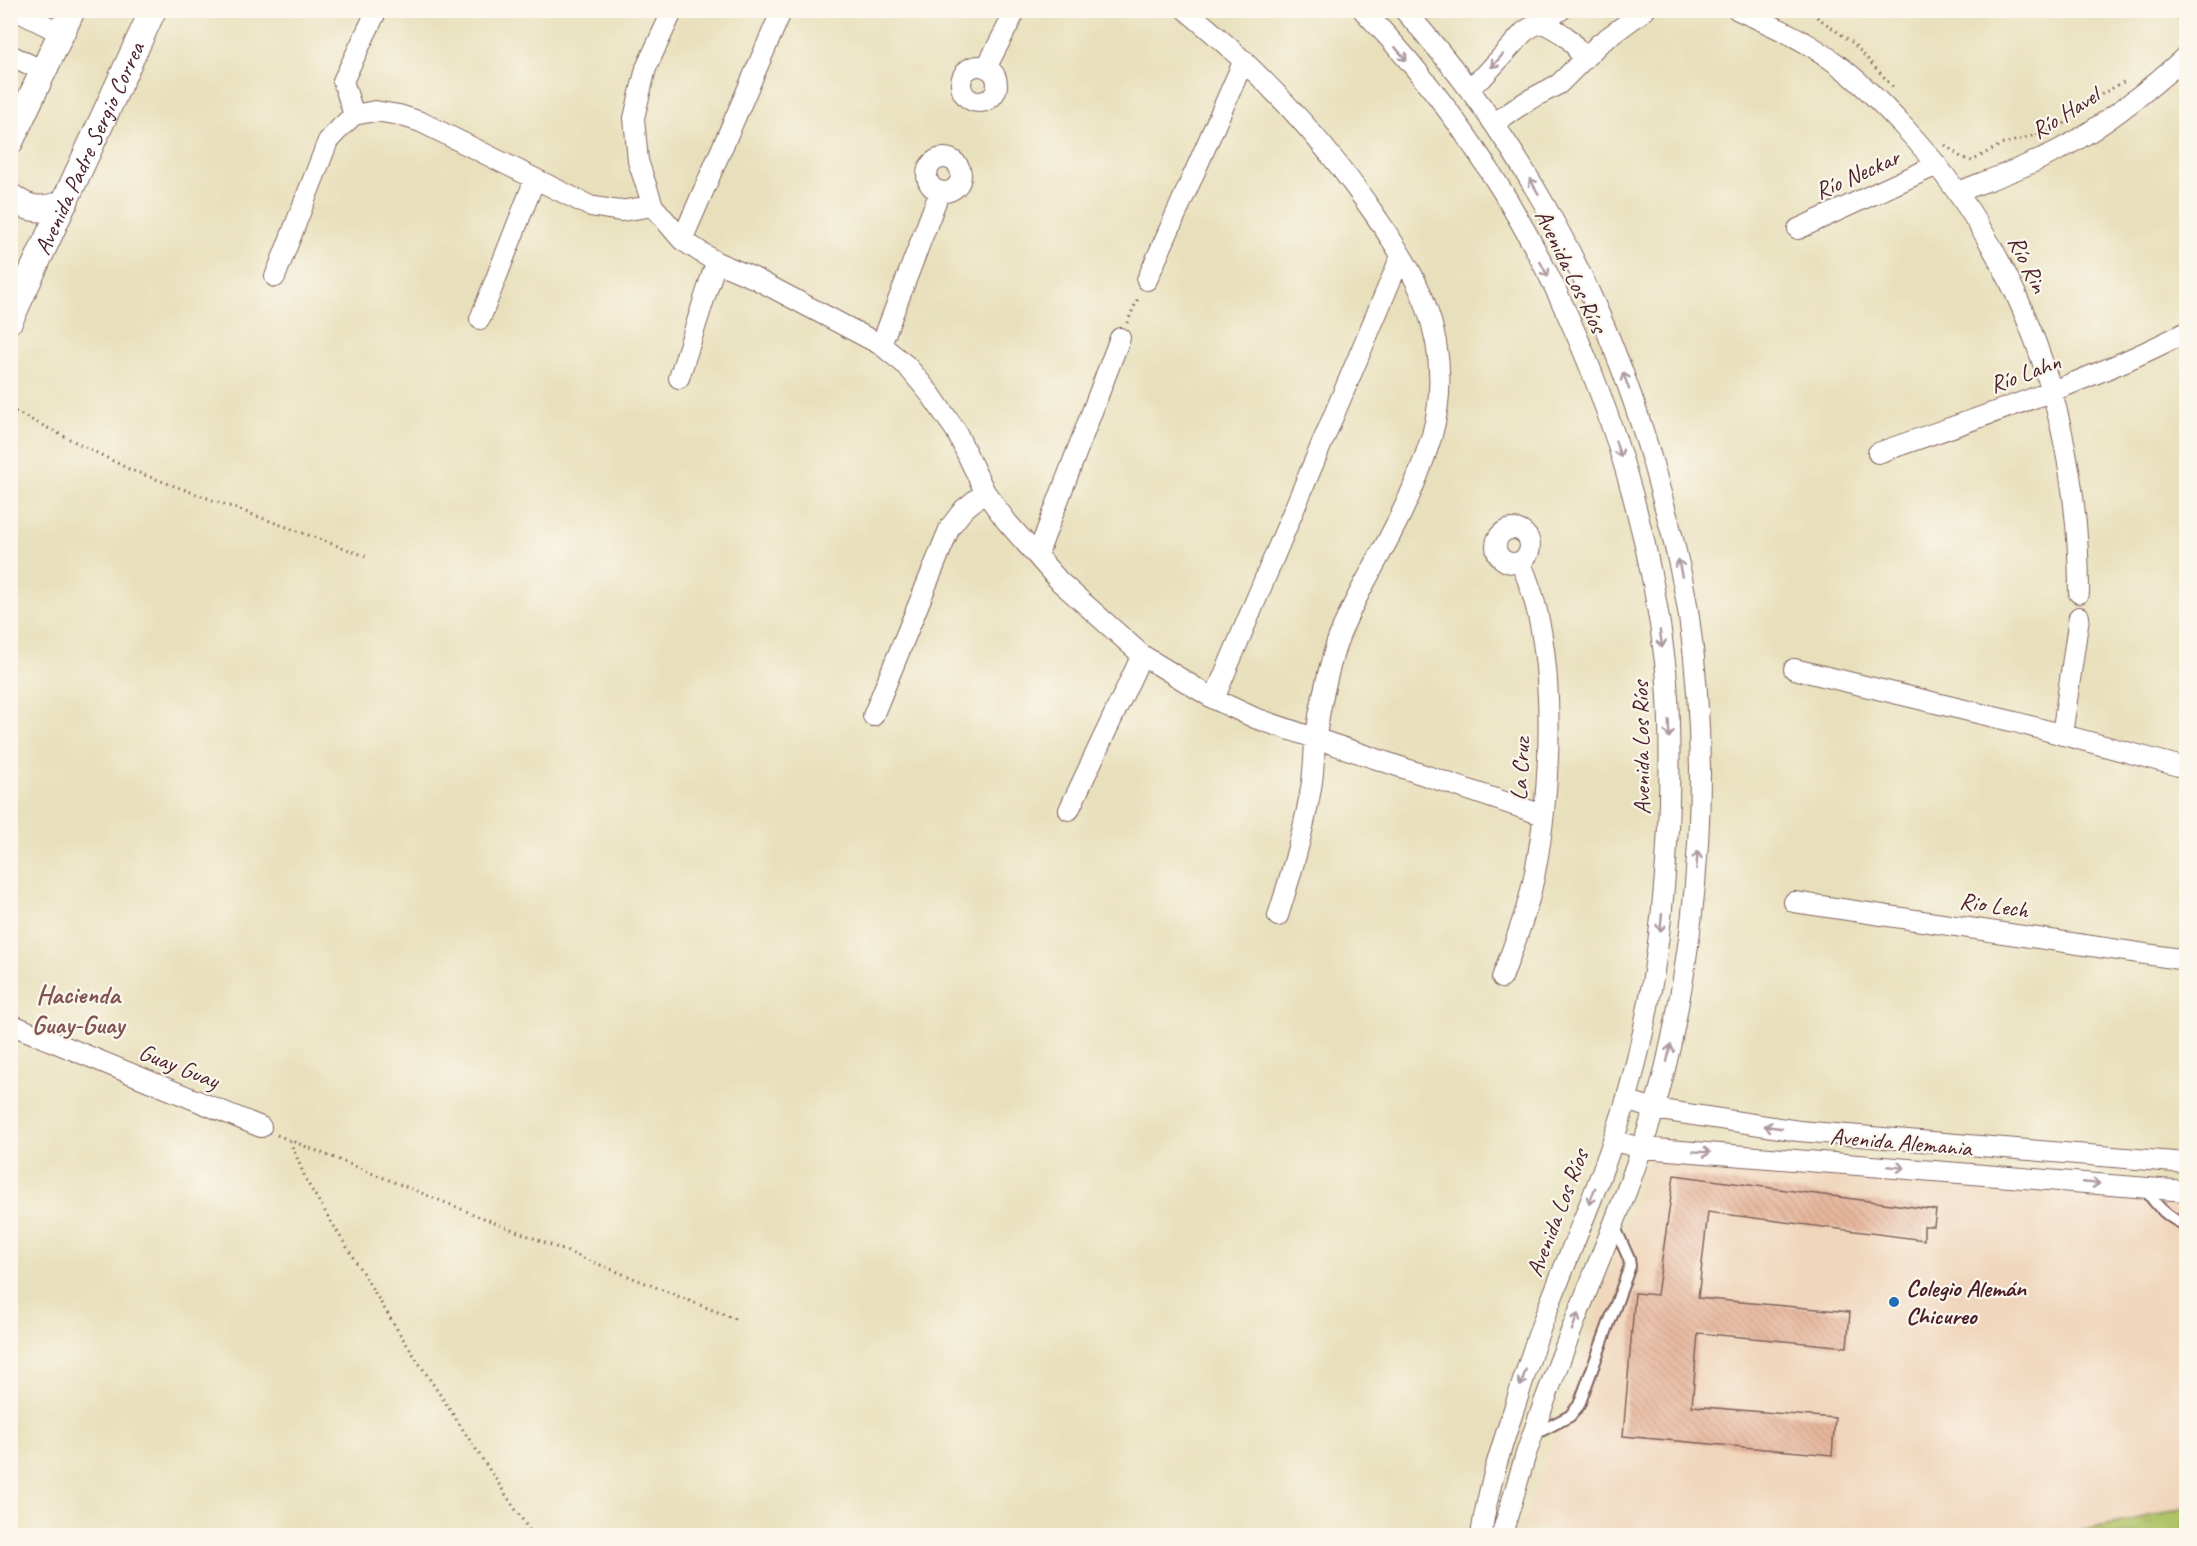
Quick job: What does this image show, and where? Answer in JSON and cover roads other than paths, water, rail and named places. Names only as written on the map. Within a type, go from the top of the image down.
[{"type":"street","points":[[15,10],[61,33]]},
{"type":"street","points":[[10,142],[72,10]]},
{"type":"street","name":"Avenida Padre Sergio Correa","points":[[10,320],[153,10]]},
{"type":"street","points":[[354,116],[343,81],[377,10]]},
{"type":"street","points":[[673,10],[646,68],[633,118],[638,161],[653,206],[682,240],[716,261],[754,278],[880,345],[907,366],[956,431],[986,492],[1037,556],[1060,582],[1142,656],[1214,699],[1255,718],[1543,815]]},
{"type":"street","points":[[682,240],[782,10]]},
{"type":"street","points":[[986,68],[1016,10]]},
{"type":"street","points":[[1186,10],[1244,60],[1342,170],[1401,256],[1424,302],[1440,368],[1437,411],[1425,453],[1407,500],[1337,642],[1326,680],[1315,738],[1312,780],[1303,832],[1278,916]]},
{"type":"street","name":"Avenida Los Ríos","points":[[1362,10],[1397,49],[1449,114],[1486,168],[1523,229],[1562,306],[1582,351],[1619,452],[1644,544],[1666,670],[1670,767],[1665,886],[1652,984],[1626,1100],[1546,1312],[1499,1454],[1486,1500],[1481,1536]]},
{"type":"street","name":"Avenida Los Ríos","points":[[1404,10],[1468,88],[1518,159],[1551,216],[1600,318],[1642,425],[1658,481],[1682,579],[1697,704],[1699,788],[1695,890],[1682,991],[1654,1110],[1643,1148],[1533,1435],[1501,1536]]},
{"type":"street","points":[[1468,88],[1484,76],[1525,31],[1562,10]]},
{"type":"street","points":[[1494,123],[1527,101],[1559,84],[1599,44],[1645,10]]},
{"type":"street","name":"Río Rin","points":[[1738,10],[1789,33],[1834,62],[1863,86],[1937,165],[1958,192],[1990,244],[2010,280],[2027,319],[2052,392],[2073,489],[2079,555],[2079,593]]},
{"type":"street","name":"Río Rin","points":[[1767,10],[1789,33]]},
{"type":"street","points":[[1541,22],[1561,32],[1578,47],[1582,60]]},
{"type":"street","points":[[10,56],[43,71]]},
{"type":"street","name":"Río Havel","points":[[1958,192],[2042,158],[2081,138],[2187,56]]},
{"type":"street","points":[[1147,280],[1244,60]]},
{"type":"street","points":[[276,277],[328,141],[354,116],[375,111],[421,122],[590,206],[620,211],[653,206]]},
{"type":"street","name":"Río Neckar","points":[[1798,229],[1937,165]]},
{"type":"street","points":[[480,319],[535,179]]},
{"type":"street","points":[[880,345],[940,191]]},
{"type":"street","points":[[10,196],[24,206],[34,209],[45,209],[66,202]]},
{"type":"street","points":[[1523,229],[1536,229],[1546,223],[1551,216]]},
{"type":"street","points":[[1214,699],[1401,256]]},
{"type":"street","points":[[679,378],[716,261]]},
{"type":"street","name":"Río Lahn","points":[[1878,453],[2052,392],[2187,332]]},
{"type":"street","points":[[1037,556],[1120,338]]},
{"type":"street","points":[[873,716],[950,527],[964,509],[986,492]]},
{"type":"street","name":"La Cruz","points":[[1502,978],[1530,895],[1543,815],[1548,734],[1546,670],[1539,623],[1530,583],[1520,562]]},
{"type":"street","points":[[2062,735],[2079,617]]},
{"type":"street","points":[[1069,810],[1142,656]]},
{"type":"street","points":[[1666,670],[1694,668]]},
{"type":"street","points":[[1794,669],[2004,719],[2187,768]]},
{"type":"street","name":"Rio Lech","points":[[1794,902],[2187,960]]},
{"type":"street","name":"Guay Guay","points":[[10,1024],[261,1127]]},
{"type":"street","name":"Avenida Alemania","points":[[1626,1100],[1654,1110],[1799,1131],[2187,1163]]},
{"type":"street","points":[[1794,1159],[1799,1131]]},
{"type":"street","name":"Avenida Alemania","points":[[1612,1141],[1643,1148],[2187,1191]]},
{"type":"street","points":[[2014,1176],[2016,1149]]},
{"type":"street","points":[[1499,1454],[1507,1460],[1524,1462]]},
{"type":"lane","points":[[2145,1188],[2158,1207],[2172,1218],[2187,1225]]},
{"type":"lane","points":[[1533,1435],[1570,1416],[1580,1405],[1630,1266],[1614,1224]]},
{"type":"place","name":"Colegio Alemán Chicureo","points":[[1894,1302]]},
{"type":"district","name":"Hacienda Guay-Guay","points":[[78,1009]]}]
